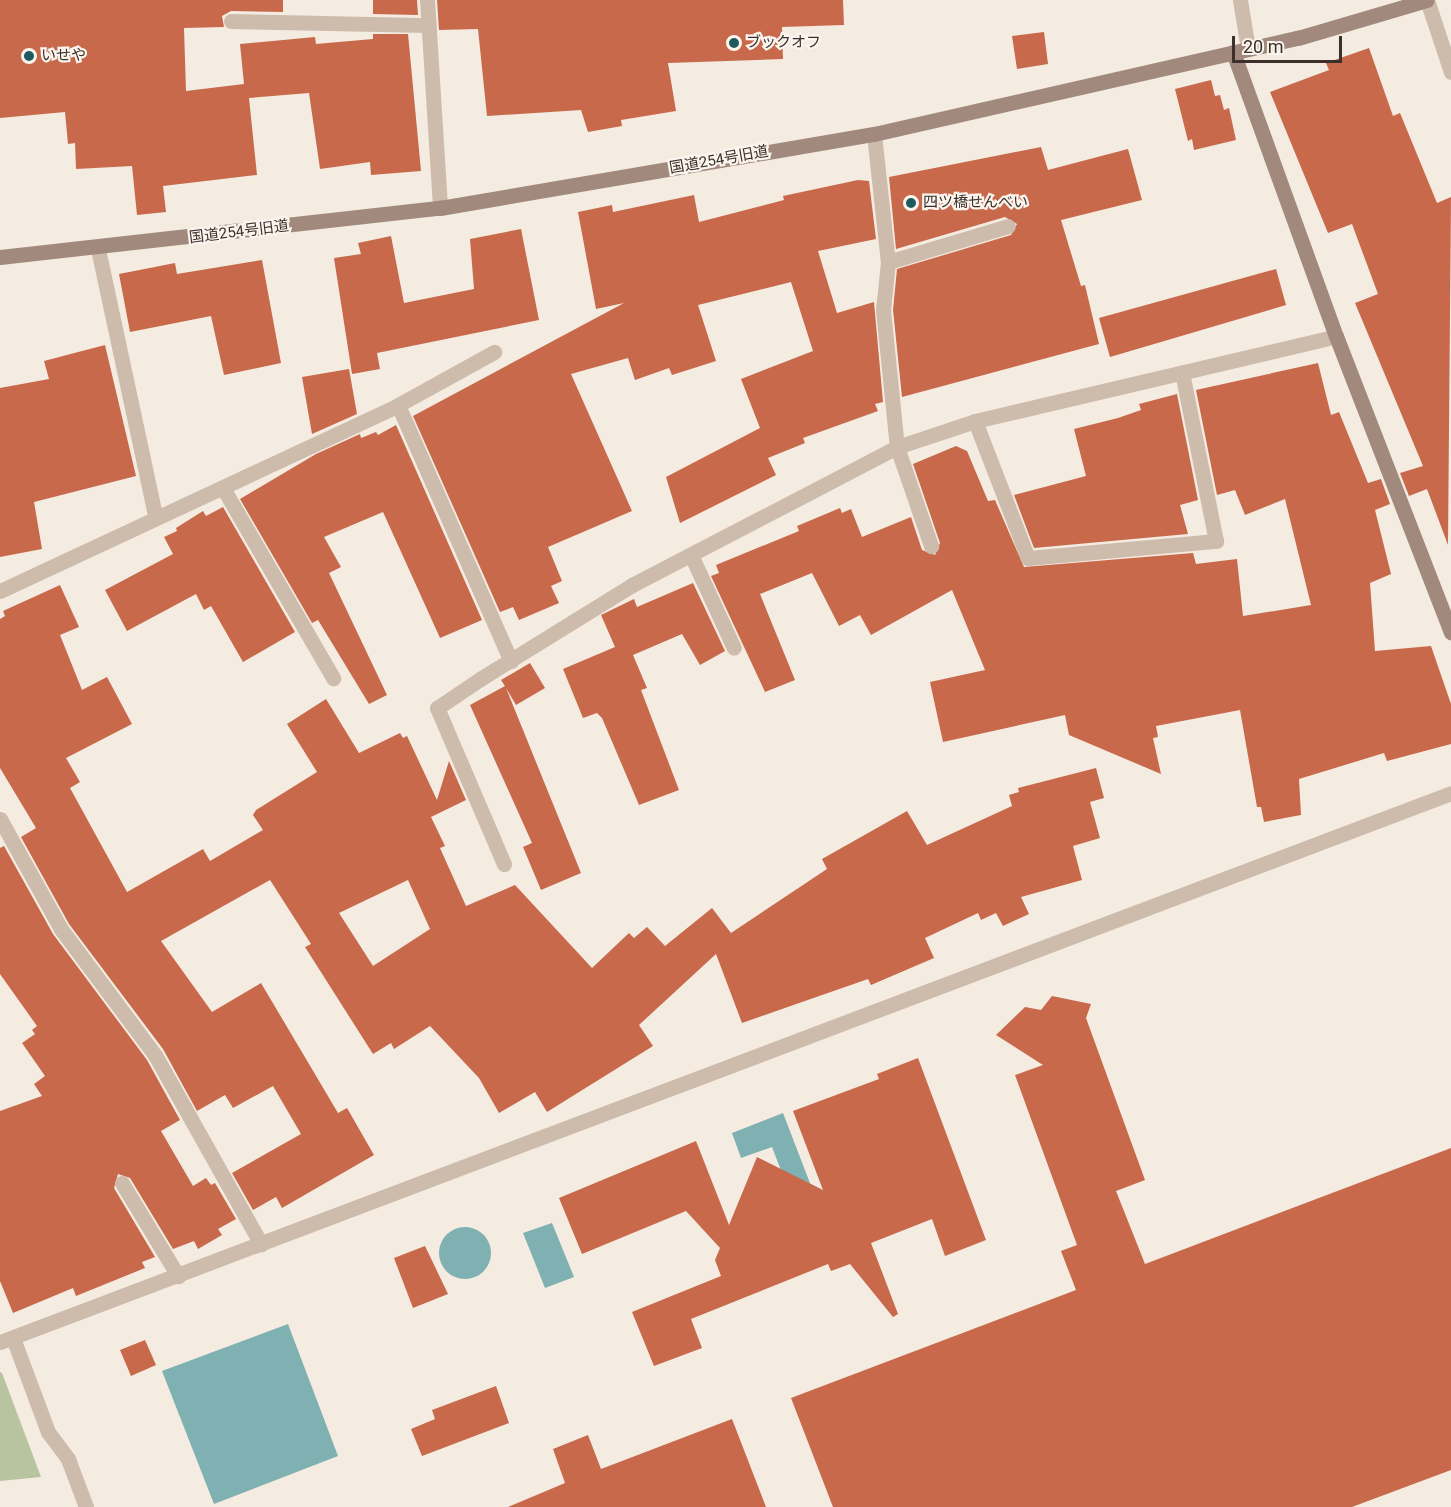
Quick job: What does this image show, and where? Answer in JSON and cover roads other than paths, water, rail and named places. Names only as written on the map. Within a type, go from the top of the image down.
[{"type":"street","points":[[427,0],[440,208]]},
{"type":"street","points":[[1240,0],[1248,49]]},
{"type":"street","points":[[1427,0],[1451,72]]},
{"type":"street","name":"国道254号旧道","points":[[0,257],[98,249],[440,208],[874,134],[1248,49],[1427,0]]},
{"type":"street","points":[[231,21],[428,25]]},
{"type":"street","points":[[1233,52],[1336,336],[1451,633]]},
{"type":"street","points":[[874,134],[888,262],[883,310],[897,447],[930,546]]},
{"type":"street","points":[[888,262],[1008,226]]},
{"type":"street","points":[[98,249],[155,516]]},
{"type":"street","points":[[504,864],[437,708],[632,585],[897,447],[975,421],[1336,336]]},
{"type":"street","points":[[0,591],[155,516],[223,488],[398,405],[494,352]]},
{"type":"street","points":[[975,421],[1028,558],[1216,541],[1182,372]]},
{"type":"street","points":[[398,405],[512,662]]},
{"type":"street","points":[[223,488],[333,678]]},
{"type":"street","points":[[691,555],[734,648]]},
{"type":"street","points":[[86,1507],[68,1459],[48,1432],[6,1340],[1451,793]]},
{"type":"street","points":[[0,819],[61,929],[155,1055],[261,1244]]},
{"type":"street","points":[[122,1184],[178,1276]]},
{"type":"water","points":[[783,1113],[818,1204],[797,1212],[772,1147],[741,1158],[732,1133]]},
{"type":"water","points":[[552,1223],[574,1277],[545,1288],[523,1233]]},
{"type":"water","points":[[460,1227],[470,1227],[480,1231],[487,1238],[491,1253],[487,1268],[480,1275],[470,1279],[460,1279],[450,1275],[443,1268],[439,1258],[439,1248],[443,1238],[450,1231]]},
{"type":"water","points":[[288,1324],[338,1456],[214,1504],[162,1371]]},
{"type":"place","name":"ブックオフ","points":[[734,43]]},
{"type":"place","name":"いせや","points":[[29,56]]},
{"type":"place","name":"四ツ橋せんべい","points":[[911,203]]}]
